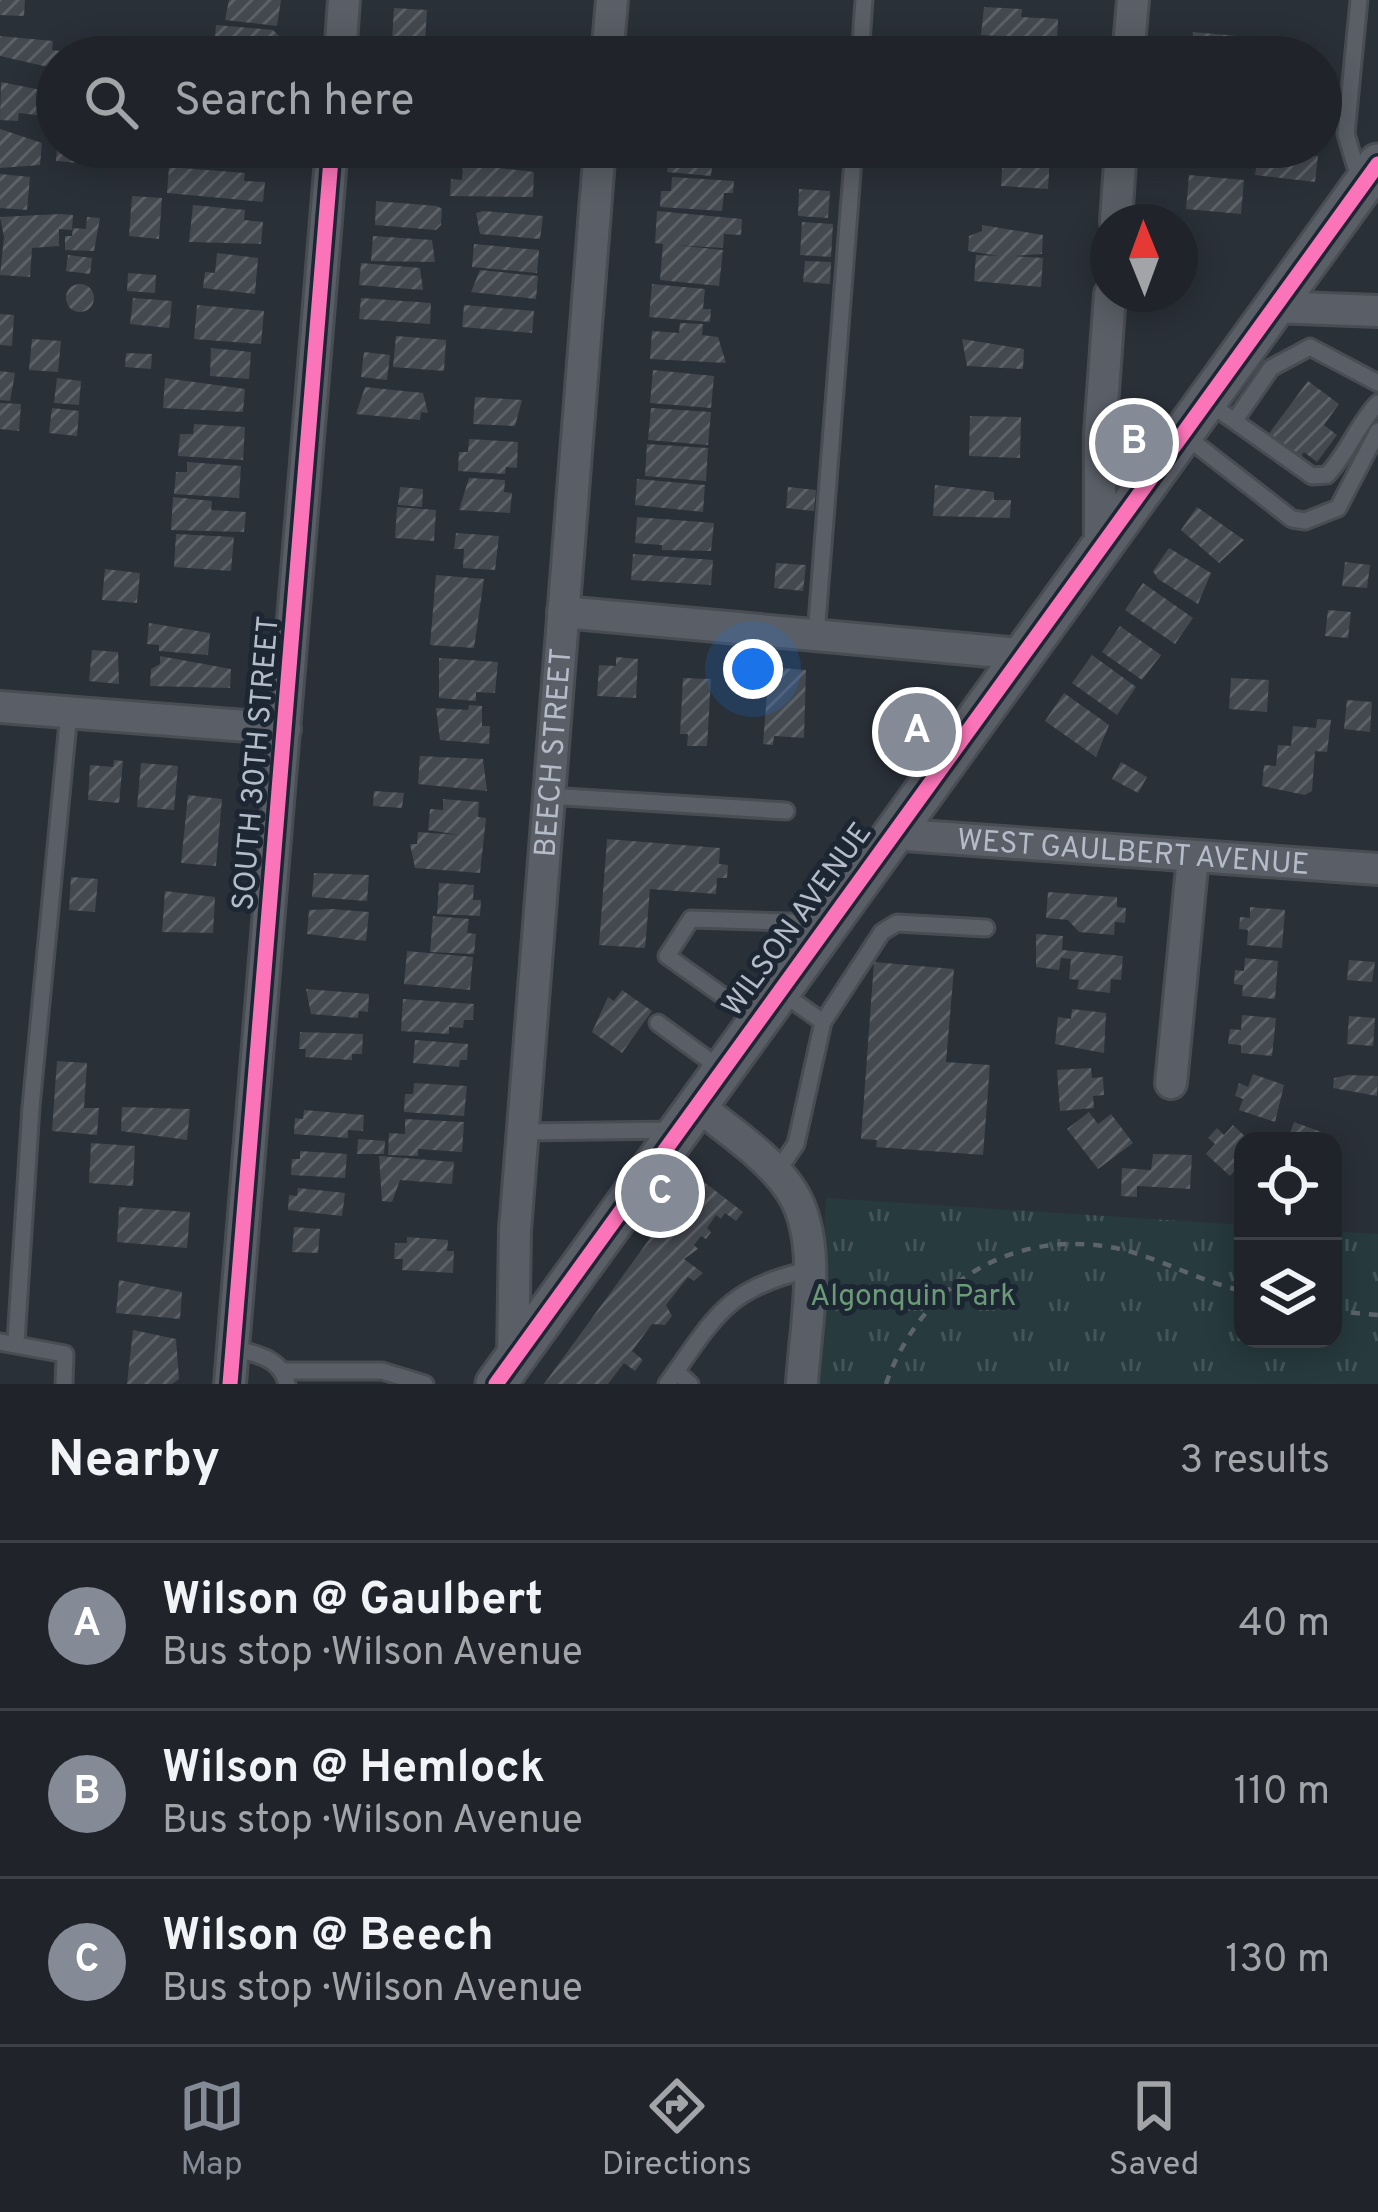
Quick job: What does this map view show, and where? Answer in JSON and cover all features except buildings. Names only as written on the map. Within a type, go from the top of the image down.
[{"type":"street","points":[[341,36],[344,0]]},
{"type":"street","points":[[608,36],[611,0]]},
{"type":"street","points":[[1130,36],[1133,0]]},
{"type":"street","name":"SOUTH 30TH STREET","points":[[230,1384],[330,168]]},
{"type":"street","name":"BEECH STREET","points":[[498,1375],[523,1132],[598,168]]},
{"type":"street","points":[[1117,204],[1120,168]]},
{"type":"street","name":"WILSON AVENUE","points":[[498,1375],[1180,432],[1219,410],[1258,358],[1370,175]]},
{"type":"street","points":[[1292,306],[1378,311]]},
{"type":"street","points":[[1100,544],[1100,433],[1109,312]]},
{"type":"street","points":[[563,612],[1021,654]]},
{"type":"street","points":[[0,707],[286,729]]},
{"type":"street","name":"WEST GAULBERT AVENUE","points":[[891,834],[1378,869]]},
{"type":"street","points":[[1171,1083],[1193,856]]},
{"type":"street","points":[[686,1117],[776,1173],[793,1194],[806,1230],[808,1270],[802,1384]]},
{"type":"lane","points":[[861,36],[864,0]]},
{"type":"lane","points":[[1359,0],[1346,134],[1370,175]]},
{"type":"lane","points":[[816,635],[852,168]]},
{"type":"lane","points":[[1292,306],[1310,347],[1378,383]]},
{"type":"lane","points":[[1258,358],[1310,347]]},
{"type":"lane","points":[[1219,410],[1300,469],[1327,476],[1350,451],[1364,418],[1378,403]]},
{"type":"lane","points":[[1180,432],[1292,519],[1305,521],[1338,508],[1378,430]]},
{"type":"lane","points":[[64,1384],[65,1354],[8,1342],[70,712]]},
{"type":"lane","points":[[549,796],[786,812]]},
{"type":"lane","points":[[823,1022],[768,1005],[667,956],[691,919],[827,923]]},
{"type":"lane","points":[[776,1173],[796,1144],[823,1022],[882,932],[897,923],[986,928]]},
{"type":"lane","points":[[658,1023],[721,1069]]},
{"type":"lane","points":[[523,1132],[686,1117]]},
{"type":"lane","points":[[690,1384],[671,1378],[717,1313],[758,1281],[808,1270]]},
{"type":"lane","points":[[233,1348],[268,1357],[286,1377],[382,1371],[424,1384]]},
{"type":"path","points":[[886,1384],[902,1342],[934,1300],[993,1259],[1033,1246],[1095,1244],[1133,1252],[1234,1288]]},
{"type":"path","points":[[1342,1312],[1378,1315]]},
{"type":"green space","name":"Algonquin Park","points":[[826,1198],[1234,1224],[1234,1348],[1342,1348],[1342,1232],[1378,1234],[1378,1384],[815,1384]]},
{"type":"cycle path","points":[[496,1384],[1378,164]]},
{"type":"cycle path","points":[[230,1384],[330,168]]},
{"type":"place","name":"Wilson @ Hemlock","points":[[1134,443]]},
{"type":"place","name":"Wilson @ Gaulbert","points":[[917,732]]},
{"type":"place","name":"Wilson @ Beech","points":[[660,1193]]}]
